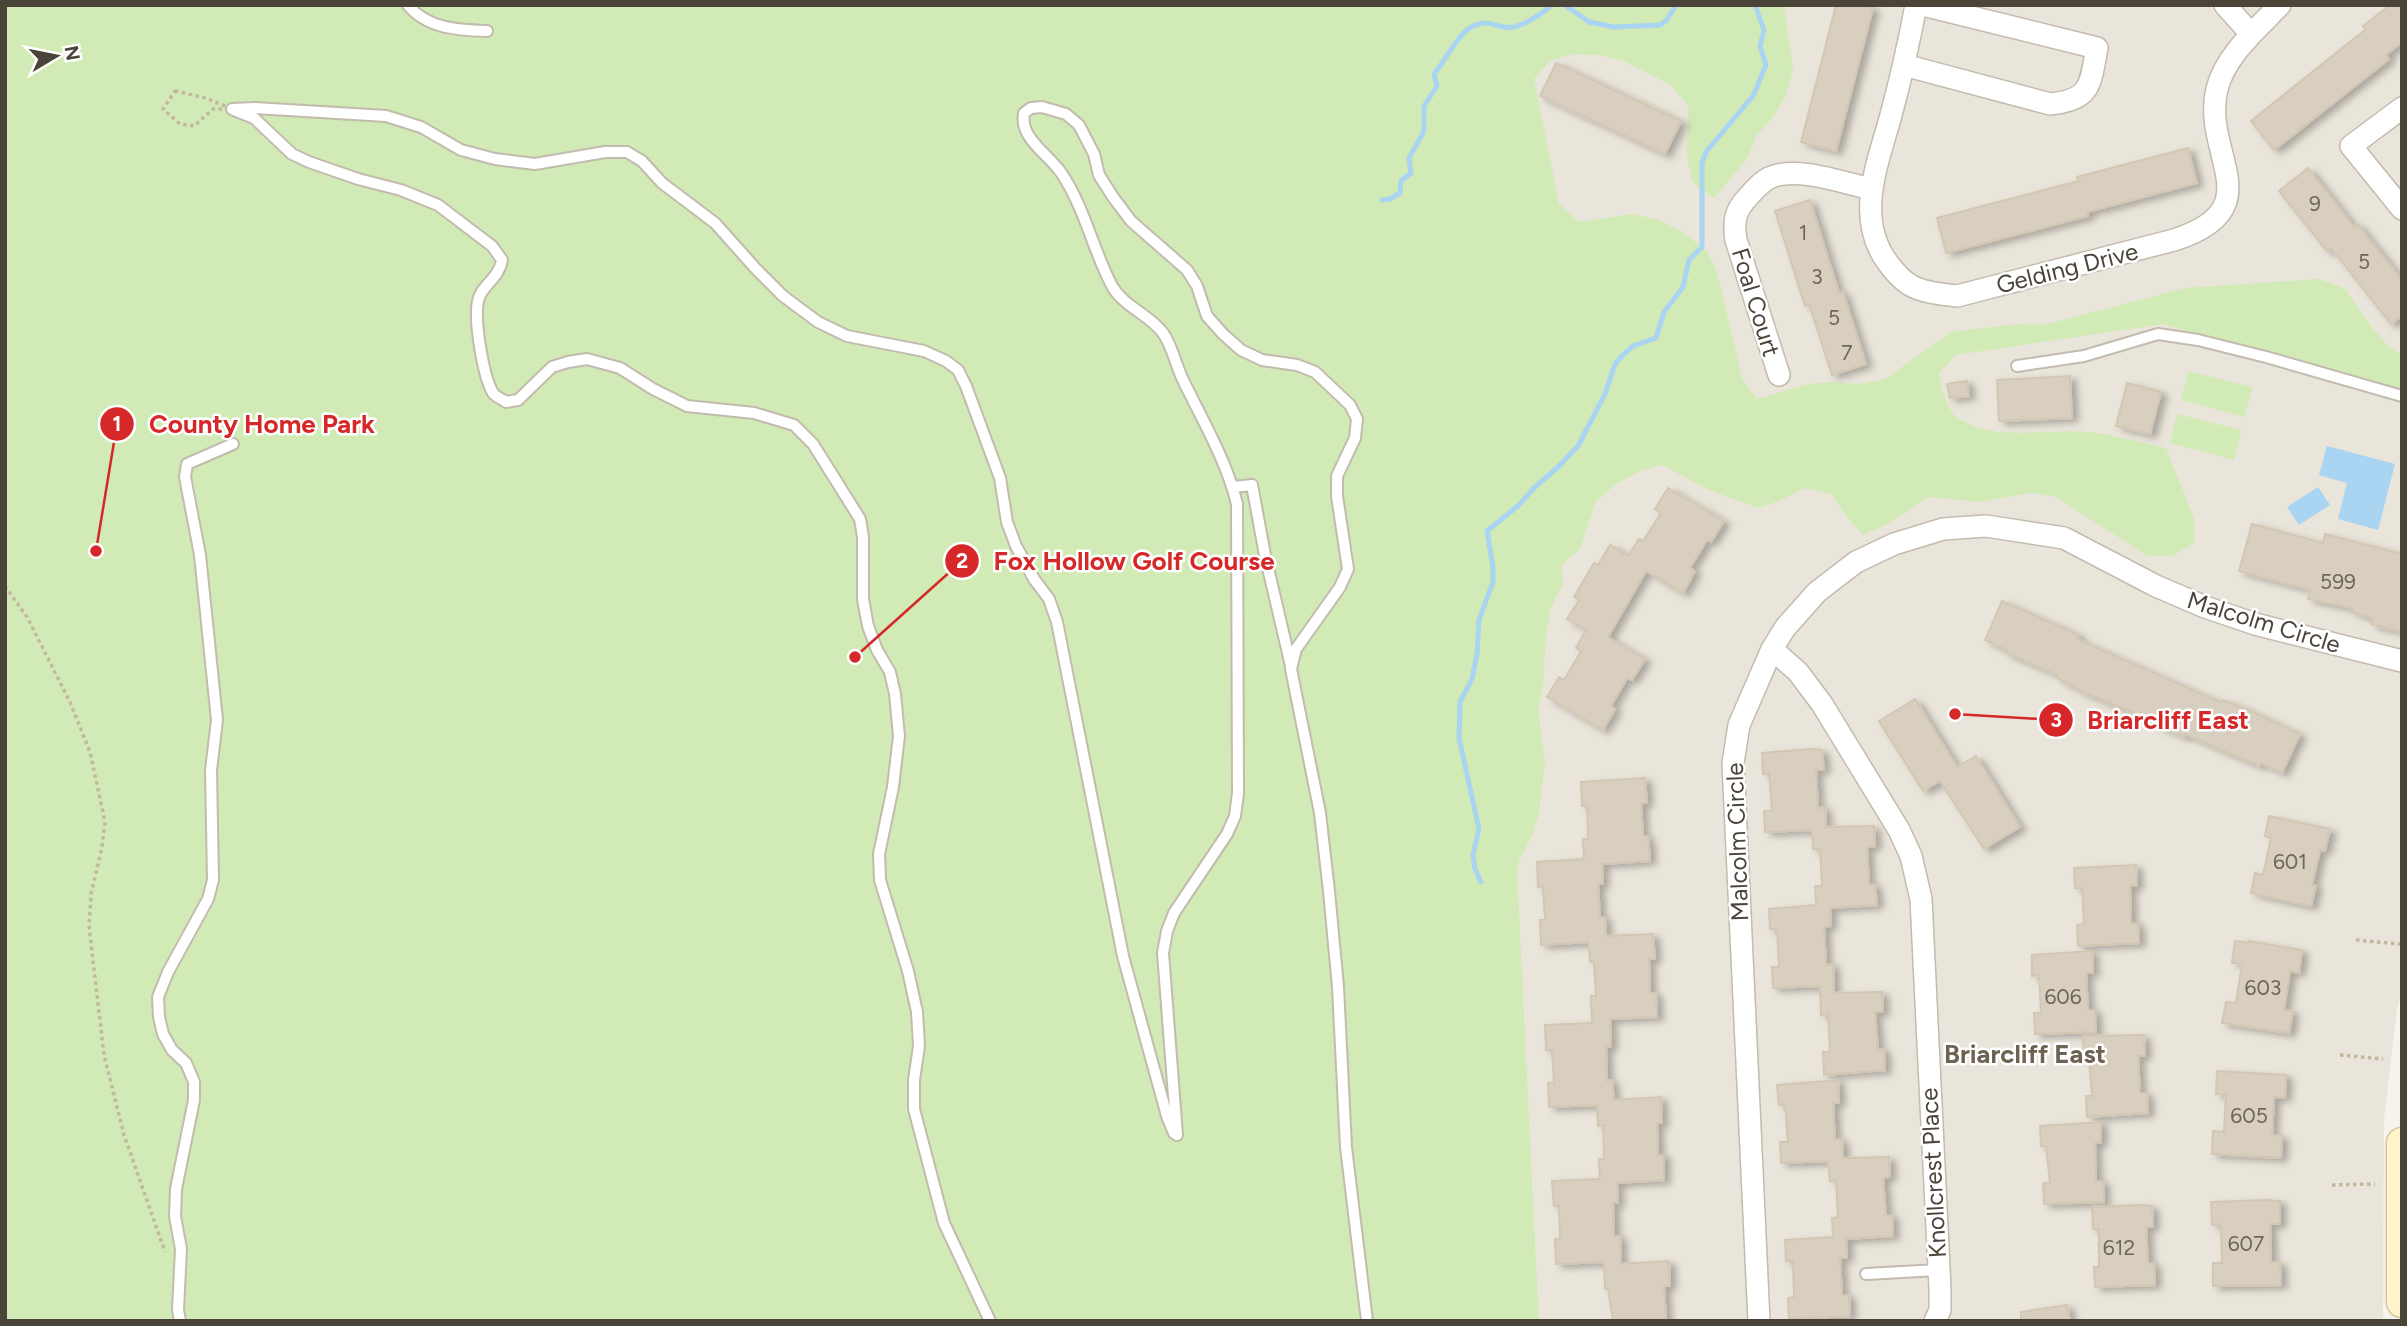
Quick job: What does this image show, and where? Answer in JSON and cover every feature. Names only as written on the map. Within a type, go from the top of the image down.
[{"type":"street","name":"Gelding Drive","points":[[1916,5],[1904,65],[1871,189],[1870,227],[1879,251],[1891,268],[1910,285],[1957,296],[2195,233],[2211,224],[2221,212],[2228,195],[2228,175],[2213,107],[2217,87],[2226,67],[2251,34],[2280,5]]},
{"type":"street","points":[[1904,65],[2050,104],[2069,102],[2082,95],[2090,86],[2097,48],[1923,5]]},
{"type":"street","points":[[2225,5],[2251,34]]},
{"type":"street","points":[[2402,108],[2351,146],[2402,209]]},
{"type":"street","name":"Foal Court","points":[[1779,375],[1736,240],[1733,221],[1737,212],[1756,188],[1771,177],[1811,175],[1871,189]]},
{"type":"street","name":"Malcolm Circle","points":[[1759,1321],[1733,763],[1739,725],[1772,649],[1785,628],[1817,592],[1856,562],[1894,544],[1943,529],[1986,526],[2029,531],[2064,538],[2156,586],[2205,607],[2255,624],[2402,661]]},
{"type":"street","name":"Knollcrest Place","points":[[1772,649],[1798,672],[1822,704],[1899,830],[1911,856],[1921,899],[1940,1310],[1935,1321]]},
{"type":"street","points":[[2402,1143],[2402,1302]]},
{"type":"lane","points":[[408,5],[433,25],[487,31]]},
{"type":"lane","points":[[232,109],[255,107],[386,116],[421,127],[461,150],[495,159],[535,164],[605,152],[627,152],[642,161],[662,183],[715,223],[755,270],[818,323],[847,336],[924,351],[958,370],[1000,478],[1007,522],[1016,546],[1034,579],[1049,598],[1057,622],[1123,956],[1167,1116],[1177,1135],[1163,953],[1167,931],[1174,914],[1227,834],[1235,816],[1238,793],[1237,504],[1233,487],[1203,416],[1183,382],[1164,334],[1114,289],[1062,172],[1037,146],[1027,131],[1023,121],[1024,113],[1031,108],[1042,107],[1066,114],[1079,125],[1094,154],[1099,175],[1113,197],[1131,221],[1188,270],[1197,286],[1207,316],[1223,334],[1241,350],[1262,360],[1297,365],[1315,372],[1350,405],[1357,419],[1355,438],[1337,476],[1337,496],[1348,569],[1340,587],[1296,649],[1292,670]]},
{"type":"lane","points":[[232,109],[254,118],[292,154],[345,175],[401,190],[438,205],[492,246],[502,260],[500,270],[478,300],[478,322],[486,376],[494,395],[506,402],[518,400],[552,367],[568,362],[587,359],[620,368],[687,406],[754,413],[794,425],[813,444],[848,497],[860,519],[863,537],[863,599],[869,626],[877,650],[890,672],[895,694],[899,736],[893,787],[878,854],[880,880],[908,971],[917,1012],[919,1046],[914,1080],[914,1109],[944,1223],[990,1321]]},
{"type":"lane","points":[[2017,366],[2084,356],[2158,334],[2198,340],[2402,396]]},
{"type":"lane","points":[[180,1321],[181,1250],[176,1216],[176,1189],[194,1100],[194,1082],[186,1063],[172,1050],[163,1034],[158,997],[168,972],[208,899],[214,880],[211,770],[217,720],[200,555],[184,477],[187,464],[233,444]]},
{"type":"lane","points":[[1233,487],[1252,485],[1320,813],[1338,987],[1346,1147],[1367,1321]]},
{"type":"lane","points":[[1866,1274],[1938,1270]]},
{"type":"path","points":[[175,91],[206,98],[232,109],[212,109],[194,126],[180,124],[163,109],[175,91]]},
{"type":"path","points":[[5,586],[27,617],[70,702],[90,752],[105,822],[91,894],[89,926],[104,1055],[124,1135],[179,1286]]},
{"type":"path","points":[[2356,940],[2400,944]]},
{"type":"path","points":[[2340,1055],[2383,1059]]},
{"type":"path","points":[[2332,1185],[2375,1184]]},
{"type":"shaded area","name":"Briarcliff East","points":[[1473,5],[2402,5],[2402,990],[2397,1009],[2384,1120],[2383,1321],[1539,1321]]},
{"type":"green space","points":[[5,5],[1784,5],[1793,70],[1786,95],[1773,117],[1756,136],[1747,159],[1714,198],[1692,182],[1687,157],[1688,106],[1671,85],[1626,62],[1601,55],[1575,54],[1551,60],[1534,79],[1559,204],[1579,222],[1632,214],[1659,220],[1682,232],[1707,251],[1718,275],[1742,379],[1757,399],[1809,384],[1860,384],[1885,379],[1951,332],[2017,324],[2043,325],[2186,288],[2319,279],[2344,288],[2374,330],[2391,349],[2402,354],[2402,386],[2387,389],[2163,324],[1956,355],[1939,373],[1952,411],[1961,420],[1975,427],[2023,433],[2088,432],[2166,448],[2194,518],[2194,543],[2172,556],[2147,556],[2056,497],[2030,493],[1981,502],[1929,497],[1886,525],[1863,535],[1832,495],[1805,488],[1758,508],[1707,489],[1662,465],[1638,472],[1616,484],[1596,501],[1580,549],[1561,565],[1563,584],[1551,607],[1538,710],[1545,761],[1539,813],[1517,871],[1539,1321],[5,1321]]},
{"type":"green space","points":[[2188,371],[2252,387],[2245,417],[2181,400]]},
{"type":"green space","points":[[2177,414],[2242,430],[2234,460],[2170,443]]},
{"type":"water","points":[[2327,446],[2395,464],[2378,530],[2338,519],[2347,483],[2319,475]]},
{"type":"water","points":[[2318,487],[2330,505],[2299,525],[2287,507]]},
{"type":"building","points":[[1836,5],[1863,5],[1873,8],[1836,151],[1801,142]]},
{"type":"building","points":[[2390,5],[2402,5],[2402,42],[2386,55],[2389,59],[2274,150],[2251,121],[2366,29],[2363,26]]},
{"type":"building","points":[[1556,63],[1681,121],[1665,154],[1540,96]]},
{"type":"building","points":[[2188,148],[2197,183],[2087,212],[2088,216],[1946,253],[1937,218],[2078,181],[2077,177]]},
{"type":"building","points":[[2308,168],[2354,227],[2357,224],[2402,280],[2402,316],[2391,324],[2331,248],[2327,251],[2279,191]]},
{"type":"building","points":[[1810,200],[1839,293],[1843,292],[1866,364],[1832,375],[1809,304],[1805,306],[1775,211]]},
{"type":"building","points":[[2070,376],[2072,418],[1999,421],[1997,380]]},
{"type":"building","points":[[1967,381],[1969,396],[1950,398],[1947,384]]},
{"type":"building","points":[[2127,383],[2161,392],[2150,434],[2116,426]]},
{"type":"building","points":[[1668,488],[1724,521],[1711,542],[1707,540],[1690,568],[1695,571],[1683,593],[1646,571],[1608,637],[1645,659],[1632,680],[1627,678],[1611,706],[1615,709],[1603,730],[1547,697],[1559,677],[1564,680],[1581,651],[1576,648],[1586,630],[1567,619],[1579,600],[1574,597],[1594,563],[1598,565],[1610,545],[1628,556],[1639,539],[1643,541],[1661,513],[1655,509]]},
{"type":"building","points":[[2252,524],[2323,543],[2325,534],[2402,554],[2402,632],[2371,624],[2373,618],[2352,612],[2353,608],[2308,599],[2311,590],[2239,571]]},
{"type":"building","points":[[2002,601],[2079,635],[2077,639],[2300,734],[2282,773],[2185,734],[2184,737],[2151,722],[2152,720],[2085,693],[2057,678],[2058,675],[2006,653],[2007,650],[1985,640]]},
{"type":"building","points":[[1915,699],[1957,767],[1976,756],[2020,827],[1984,849],[1940,781],[1923,791],[1879,721]]},
{"type":"building","points":[[1822,750],[1824,770],[1816,770],[1818,808],[1825,807],[1826,827],[1874,826],[1875,846],[1867,847],[1869,884],[1875,884],[1877,905],[1830,908],[1831,926],[1824,927],[1826,965],[1833,964],[1834,993],[1882,992],[1883,1012],[1875,1012],[1878,1050],[1884,1049],[1885,1070],[1824,1075],[1823,1052],[1830,1052],[1828,1014],[1821,1015],[1820,986],[1773,988],[1772,967],[1779,967],[1777,929],[1770,929],[1769,909],[1816,905],[1815,886],[1822,886],[1820,849],[1813,849],[1812,830],[1765,832],[1764,811],[1772,811],[1769,773],[1763,774],[1762,753]]},
{"type":"building","points":[[1645,778],[1647,803],[1641,803],[1643,836],[1648,836],[1650,861],[1602,864],[1603,884],[1598,884],[1600,917],[1605,917],[1606,936],[1653,934],[1655,959],[1649,959],[1650,993],[1656,993],[1657,1017],[1610,1019],[1611,1047],[1606,1047],[1607,1081],[1612,1080],[1614,1100],[1661,1097],[1662,1123],[1657,1123],[1658,1156],[1664,1155],[1664,1180],[1617,1183],[1618,1203],[1613,1203],[1614,1236],[1620,1236],[1621,1264],[1669,1261],[1670,1286],[1664,1286],[1666,1321],[1613,1321],[1608,1288],[1605,1289],[1604,1262],[1556,1264],[1555,1239],[1560,1239],[1559,1206],[1554,1206],[1552,1181],[1600,1179],[1599,1159],[1604,1159],[1603,1125],[1598,1126],[1597,1105],[1549,1107],[1548,1083],[1554,1083],[1552,1050],[1546,1050],[1545,1025],[1592,1023],[1591,996],[1596,996],[1594,962],[1590,962],[1589,942],[1541,945],[1540,920],[1545,920],[1543,886],[1538,887],[1537,862],[1584,859],[1583,839],[1588,839],[1587,806],[1582,806],[1581,782]]},
{"type":"building","points":[[2269,816],[2330,829],[2325,851],[2320,850],[2312,885],[2316,886],[2311,906],[2251,893],[2255,873],[2263,875],[2271,838],[2265,836]]},
{"type":"building","points":[[2136,865],[2137,886],[2130,886],[2131,923],[2138,923],[2139,943],[2078,946],[2077,925],[2084,924],[2082,888],[2075,888],[2074,868]]},
{"type":"building","points":[[2235,941],[2302,950],[2299,973],[2290,971],[2284,1010],[2293,1011],[2289,1033],[2222,1023],[2226,1002],[2236,1003],[2242,964],[2232,963]]},
{"type":"building","points":[[2092,951],[2093,973],[2086,973],[2088,1010],[2095,1010],[2096,1032],[2035,1034],[2034,1013],[2041,1013],[2039,975],[2032,976],[2032,955]]},
{"type":"building","points":[[2144,1035],[2145,1056],[2138,1056],[2140,1093],[2147,1093],[2148,1113],[2087,1117],[2086,1096],[2092,1096],[2089,1058],[2084,1059],[2083,1036]]},
{"type":"building","points":[[2217,1071],[2286,1075],[2285,1098],[2274,1097],[2272,1135],[2282,1136],[2281,1158],[2212,1154],[2213,1131],[2224,1132],[2226,1095],[2216,1094]]},
{"type":"building","points":[[1838,1080],[1839,1103],[1833,1103],[1835,1140],[1842,1139],[1843,1158],[1889,1157],[1890,1177],[1883,1178],[1886,1215],[1892,1215],[1893,1236],[1846,1239],[1847,1258],[1840,1258],[1842,1295],[1849,1295],[1850,1316],[1789,1319],[1788,1298],[1794,1297],[1793,1261],[1786,1261],[1785,1240],[1833,1237],[1832,1218],[1838,1217],[1836,1180],[1830,1181],[1828,1161],[1781,1163],[1780,1142],[1788,1142],[1785,1105],[1779,1105],[1777,1085]]},
{"type":"building","points":[[2101,1122],[2101,1143],[2095,1143],[2096,1181],[2103,1181],[2104,1202],[2044,1204],[2043,1183],[2050,1183],[2046,1146],[2041,1146],[2040,1126]]},
{"type":"building","points":[[2280,1201],[2280,1224],[2270,1224],[2271,1262],[2280,1262],[2281,1285],[2213,1286],[2213,1263],[2222,1263],[2221,1224],[2212,1225],[2211,1202]]},
{"type":"building","points":[[2152,1206],[2153,1227],[2146,1227],[2148,1264],[2154,1263],[2155,1285],[2095,1287],[2094,1267],[2099,1267],[2099,1229],[2093,1229],[2092,1207]]},
{"type":"building","points":[[2067,1305],[2070,1321],[2021,1321],[2021,1312]]},
{"type":"waterway","points":[[1382,200],[1400,193],[1401,181],[1411,173],[1409,158],[1424,131],[1424,106],[1437,86],[1434,74],[1462,35],[1481,23],[1508,28],[1519,26],[1552,5]]},
{"type":"waterway","points":[[1565,5],[1589,22],[1614,27],[1660,25],[1666,21],[1676,5]]},
{"type":"waterway","points":[[1481,882],[1473,855],[1479,829],[1459,738],[1460,702],[1472,679],[1479,620],[1493,582],[1487,531],[1519,505],[1578,446],[1605,394],[1615,364],[1633,346],[1656,338],[1664,312],[1683,287],[1689,260],[1702,247],[1702,163],[1706,152],[1753,96],[1766,65],[1760,46],[1764,30],[1755,5]]},
{"type":"place","name":"County Home Park","points":[[96,551]]},
{"type":"place","name":"Fox Hollow Golf Course","points":[[855,657]]},
{"type":"place","name":"Briarcliff East","points":[[1955,714]]},
{"type":"district","name":"Briarcliff East","points":[[2025,1054]]}]
